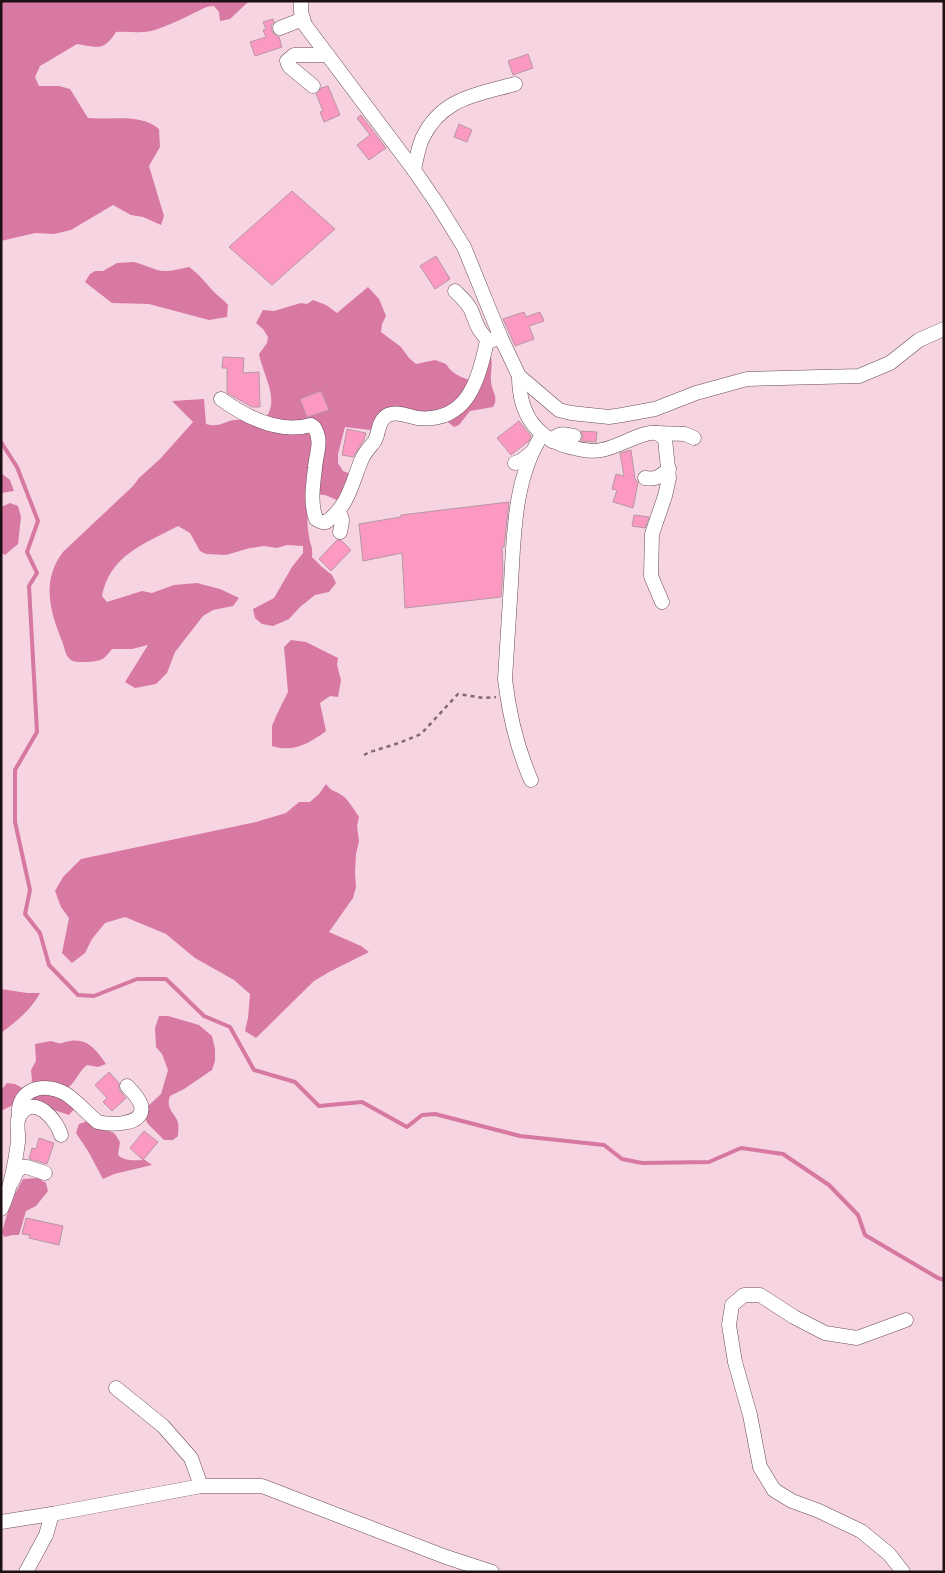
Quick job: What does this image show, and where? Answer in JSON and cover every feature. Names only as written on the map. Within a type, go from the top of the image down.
[{"type":"street","points":[[301,1],[305,25],[414,170],[464,247],[495,339],[519,376],[559,410],[570,413],[622,415],[655,409],[696,393],[747,379],[859,376],[890,363],[919,340],[944,329]]},
{"type":"street","points":[[280,28],[303,19]]},
{"type":"street","points":[[313,86],[289,66],[287,61],[294,54],[328,55]]},
{"type":"street","points":[[414,170],[422,140],[431,124],[445,109],[458,100],[515,84]]},
{"type":"street","points":[[455,291],[470,309],[478,329],[495,339]]},
{"type":"street","points":[[221,400],[238,411],[276,426],[299,428],[311,425],[314,427],[320,439],[314,468],[313,510],[316,519],[326,522],[338,512],[349,493],[361,460],[374,441],[385,416],[399,414],[427,418],[450,413],[457,409],[477,380],[486,344],[495,339]]},
{"type":"street","points":[[519,376],[520,394],[526,414],[547,438],[566,446],[592,451],[611,448],[641,435],[656,433],[685,434],[694,438]]},
{"type":"street","points":[[656,433],[665,440],[669,469],[665,496],[652,534],[651,576],[662,602]]},
{"type":"street","points":[[516,463],[521,461],[547,438],[561,434],[574,436]]},
{"type":"street","points":[[531,780],[519,748],[505,678],[515,519],[526,469],[532,452]]},
{"type":"street","points":[[646,478],[651,479],[661,476],[669,469]]},
{"type":"street","points":[[338,512],[342,516],[343,521],[340,532]]},
{"type":"street","points":[[10,1187],[18,1143],[18,1107],[21,1099],[28,1092],[38,1089],[50,1089],[62,1092],[98,1122],[105,1124],[131,1121],[138,1118],[141,1114],[141,1105],[127,1086]]},
{"type":"street","points":[[19,1117],[26,1109],[32,1108],[44,1111],[59,1128],[61,1135]]},
{"type":"street","points":[[1,1209],[17,1171],[22,1167],[26,1167],[45,1173]]},
{"type":"street","points":[[903,1572],[889,1554],[861,1531],[819,1511],[792,1501],[774,1490],[760,1467],[750,1415],[735,1362],[728,1325],[732,1305],[744,1295],[760,1295],[794,1317],[825,1333],[857,1338],[906,1320]]},
{"type":"street","points":[[116,1388],[163,1426],[191,1458],[201,1486]]},
{"type":"street","points":[[1,1522],[201,1486],[262,1486],[492,1572]]},
{"type":"street","points":[[26,1572],[46,1535],[52,1514]]},
{"type":"path","points":[[364,755],[421,734],[458,694],[484,698],[507,695]]},
{"type":"shaded area","points":[[1,1],[249,1],[230,19],[220,21],[219,12],[214,6],[155,30],[116,32],[107,43],[100,47],[77,44],[40,66],[35,77],[39,86],[59,86],[70,89],[88,118],[135,119],[152,124],[159,129],[160,147],[149,166],[164,216],[161,225],[143,217],[131,215],[113,205],[71,230],[54,234],[35,233],[1,241]]},
{"type":"shaded area","points":[[134,262],[161,271],[189,267],[228,305],[227,317],[209,320],[149,304],[112,303],[85,282],[90,274],[95,271],[103,271],[117,263]]},
{"type":"shaded area","points":[[368,287],[379,299],[386,316],[381,332],[401,347],[416,364],[435,360],[446,364],[461,377],[481,383],[488,357],[491,357],[491,382],[495,397],[493,407],[470,411],[459,425],[454,427],[437,413],[410,414],[377,425],[370,430],[345,427],[338,454],[338,463],[343,471],[351,474],[341,499],[337,500],[325,495],[308,494],[308,526],[312,557],[332,575],[336,583],[329,592],[315,595],[289,619],[273,626],[262,624],[255,618],[253,609],[274,598],[292,567],[303,553],[303,546],[287,545],[277,548],[264,546],[226,555],[206,554],[200,551],[190,533],[178,526],[130,552],[112,570],[102,596],[107,602],[142,591],[152,593],[174,585],[197,583],[220,589],[239,598],[233,606],[213,610],[203,616],[175,652],[167,673],[156,684],[135,688],[125,682],[148,645],[132,649],[112,649],[105,657],[98,661],[78,662],[70,660],[51,607],[50,585],[56,563],[63,552],[160,459],[193,422],[172,401],[204,399],[206,424],[216,425],[236,420],[260,426],[267,416],[271,405],[270,391],[259,354],[267,343],[268,337],[256,323],[263,310],[274,311],[301,303],[307,304],[313,300],[326,305],[337,313]]},
{"type":"shaded area","points":[[1,473],[10,480],[14,491],[1,493]]},
{"type":"shaded area","points":[[10,503],[18,506],[21,517],[18,544],[5,555],[1,553],[1,507]]},
{"type":"shaded area","points":[[291,640],[306,642],[338,658],[337,665],[341,680],[338,697],[330,696],[320,703],[326,731],[301,746],[280,748],[272,746],[272,726],[288,692],[284,647]]},
{"type":"shaded area","points":[[326,784],[350,803],[359,817],[357,826],[359,841],[356,854],[356,887],[353,898],[329,932],[361,946],[369,952],[314,981],[256,1038],[245,1031],[250,994],[234,980],[195,958],[166,934],[125,917],[105,923],[92,939],[85,953],[72,963],[62,953],[69,918],[61,907],[55,891],[63,877],[81,859],[256,822],[286,813],[299,802],[310,802]]},
{"type":"shaded area","points":[[1,989],[40,993],[18,1020],[1,1033]]},
{"type":"shaded area","points":[[159,1016],[168,1016],[199,1025],[212,1036],[215,1049],[215,1061],[212,1070],[170,1096],[169,1105],[178,1126],[178,1136],[173,1140],[164,1140],[148,1124],[144,1117],[147,1107],[161,1094],[168,1070],[162,1054],[156,1047],[155,1028]]},
{"type":"shaded area","points":[[51,1041],[59,1043],[82,1041],[91,1046],[106,1064],[98,1067],[87,1065],[69,1087],[68,1095],[75,1108],[69,1115],[54,1110],[47,1104],[38,1101],[23,1100],[1,1111],[1,1090],[7,1083],[15,1084],[26,1090],[32,1081],[31,1070],[36,1061],[35,1044]]},
{"type":"shaded area","points":[[91,1120],[115,1134],[120,1142],[118,1155],[124,1159],[145,1160],[152,1165],[114,1174],[103,1179],[76,1133],[79,1124]]},
{"type":"shaded area","points":[[38,1178],[46,1183],[48,1191],[36,1206],[26,1211],[19,1235],[4,1237],[2,1232],[11,1201],[23,1179]]},
{"type":"building","points":[[273,19],[272,31],[279,37],[282,47],[255,56],[250,42],[266,37],[263,30],[266,29],[263,22]]},
{"type":"building","points":[[528,54],[533,68],[513,75],[508,61]]},
{"type":"building","points":[[328,86],[340,115],[324,122],[320,112],[323,111],[316,94],[321,88]]},
{"type":"building","points":[[361,115],[386,148],[369,160],[357,145],[370,135],[357,118]]},
{"type":"building","points":[[459,124],[472,130],[467,142],[454,137]]},
{"type":"building","points":[[292,191],[335,229],[272,285],[229,247]]},
{"type":"building","points":[[436,256],[450,279],[435,289],[420,266]]},
{"type":"building","points":[[524,312],[526,317],[540,312],[544,321],[529,326],[534,339],[515,346],[503,319]]},
{"type":"building","points":[[223,357],[244,358],[243,373],[259,372],[260,407],[252,407],[227,393],[227,368],[222,368]]},
{"type":"building","points":[[321,391],[329,410],[307,417],[300,399]]},
{"type":"building","points":[[519,421],[531,436],[529,441],[511,455],[497,438]]},
{"type":"building","points":[[347,429],[366,433],[364,440],[353,457],[342,455]]},
{"type":"building","points":[[581,431],[597,432],[596,442],[581,441],[583,437]]},
{"type":"building","points":[[631,450],[635,479],[638,483],[633,508],[613,502],[617,490],[612,489],[616,474],[624,476],[620,453]]},
{"type":"building","points":[[509,502],[504,547],[502,547],[501,597],[405,608],[402,553],[363,561],[359,524],[401,517],[401,515]]},
{"type":"building","points":[[634,515],[649,517],[645,528],[632,526]]},
{"type":"building","points":[[337,540],[341,540],[351,550],[331,571],[319,559]]},
{"type":"building","points":[[109,1072],[119,1083],[119,1089],[126,1098],[112,1111],[103,1102],[107,1098],[95,1085]]},
{"type":"building","points":[[144,1131],[158,1142],[143,1160],[130,1148]]},
{"type":"building","points":[[39,1138],[54,1143],[47,1164],[29,1159],[32,1148],[36,1149]]},
{"type":"building","points":[[26,1218],[63,1226],[59,1245],[29,1238],[30,1235],[22,1234]]},
{"type":"waterway","points":[[1,442],[17,467],[38,521],[27,552],[37,573],[29,586],[37,732],[15,770],[15,822],[30,890],[25,914],[40,933],[49,965],[78,995],[94,996],[137,979],[166,979],[204,1016],[230,1027],[254,1070],[295,1082],[319,1106],[362,1102],[407,1127],[422,1115],[435,1114],[520,1136],[604,1145],[622,1159],[642,1163],[709,1162],[741,1148],[783,1154],[829,1185],[858,1215],[865,1235],[944,1280]]}]
